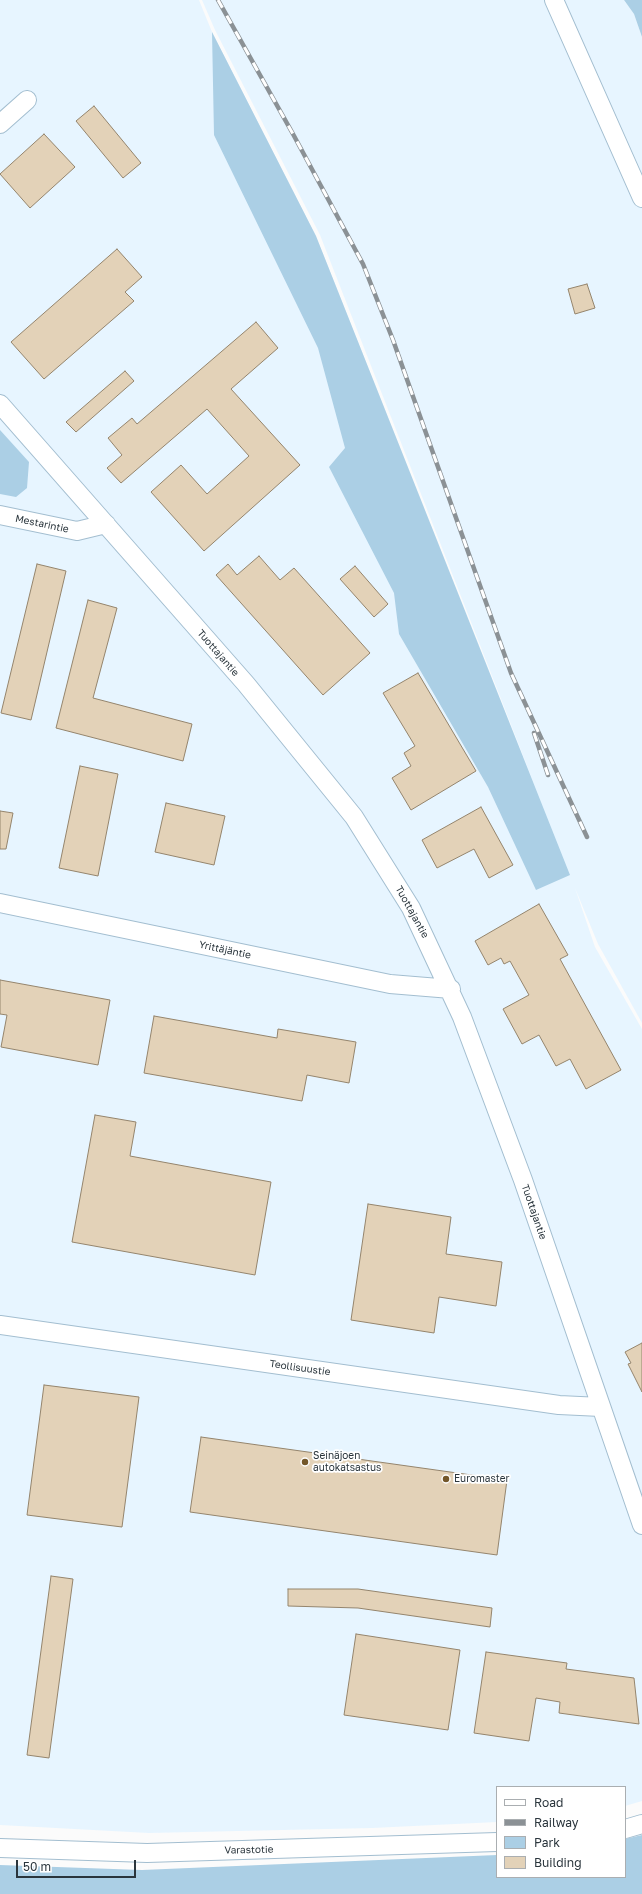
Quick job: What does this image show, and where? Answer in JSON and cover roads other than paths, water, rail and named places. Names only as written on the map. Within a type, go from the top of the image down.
[{"type":"street","points":[[554,0],[642,198]]},
{"type":"street","points":[[0,124],[27,100]]},
{"type":"street","name":"Tuottajantie","points":[[0,404],[246,684],[354,818],[411,908],[451,989],[523,1180],[642,1525]]},
{"type":"street","name":"Mestarintie","points":[[0,515],[77,531],[106,524]]},
{"type":"street","name":"Yrittäjäntie","points":[[0,903],[390,984],[451,989]]},
{"type":"street","name":"Teollisuustie","points":[[0,1326],[559,1405],[601,1407]]},
{"type":"street","points":[[626,1829],[642,1824]]},
{"type":"street","name":"Varastotie","points":[[0,1848],[147,1853],[496,1842]]},
{"type":"railway","points":[[218,0],[293,134],[363,264],[393,340],[511,673],[587,837]]},
{"type":"railway","points":[[534,733],[548,775]]},
{"type":"place","name":"Seinäjoen autokatsastus","points":[[305,1462]]},
{"type":"place","name":"Euromaster","points":[[446,1479]]}]
